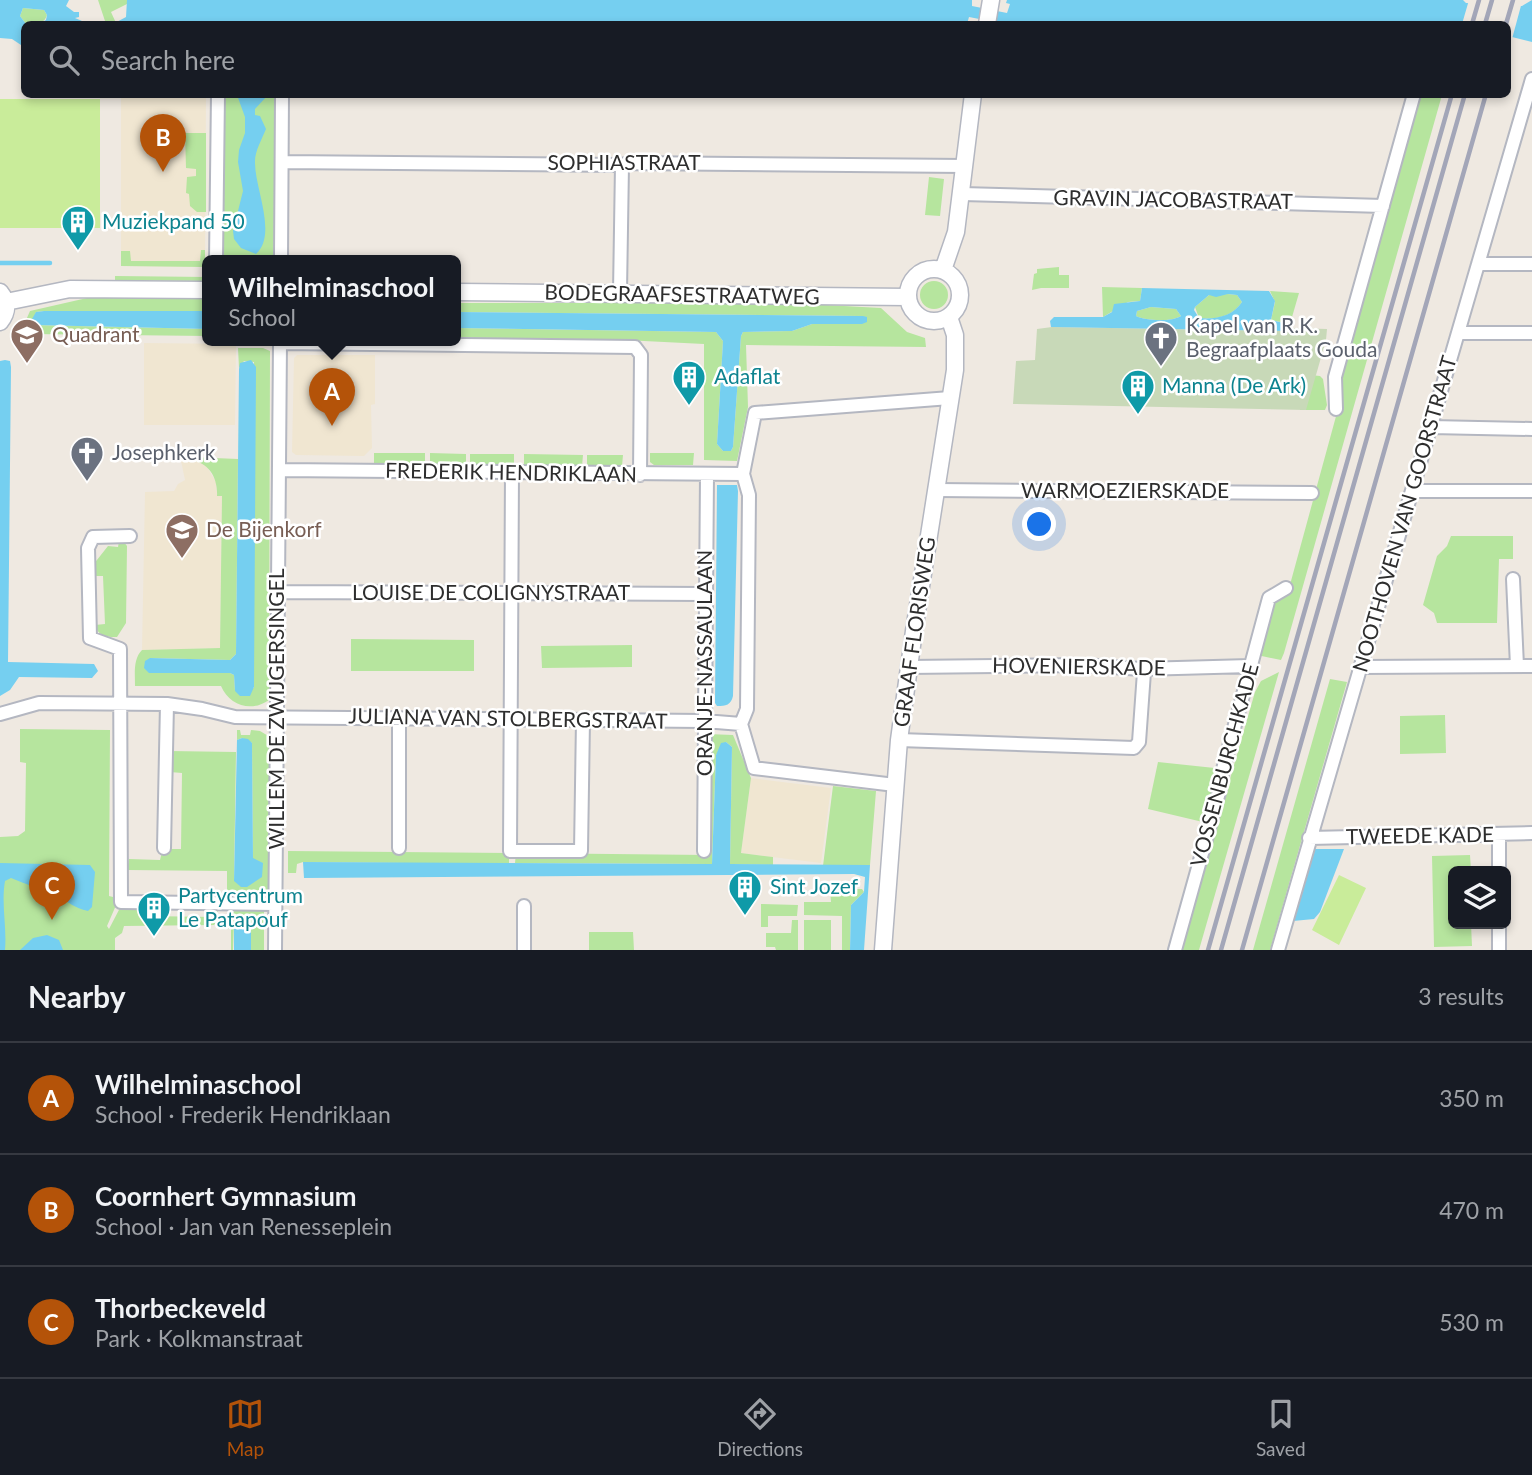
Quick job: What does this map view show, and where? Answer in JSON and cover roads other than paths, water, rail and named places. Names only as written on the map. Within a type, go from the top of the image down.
[{"type":"main road","points":[[943,270],[956,232],[973,98]]},
{"type":"main road","points":[[933,269],[943,270],[956,281],[960,292],[957,308],[949,317],[936,321],[923,319],[913,310],[908,297],[912,282],[919,274],[933,269]]},
{"type":"main road","points":[[0,322],[5,314],[3,297],[69,289],[202,290]]},
{"type":"main road","name":"BODEGRAAFSESTRAATWEG","points":[[461,292],[908,297]]},
{"type":"main road","name":"GRAAF FLORISWEG","points":[[883,950],[895,785],[908,667],[955,370],[956,346],[949,317]]},
{"type":"street","name":"NOOTHOVEN VAN GOORSTRAAT","points":[[1278,950],[1308,838],[1413,491],[1532,79]]},
{"type":"street","points":[[216,255],[218,98]]},
{"type":"street","points":[[281,255],[282,98]]},
{"type":"street","points":[[1336,409],[1335,377],[1413,98]]},
{"type":"street","name":"SOPHIASTRAAT","points":[[282,162],[965,166]]},
{"type":"street","points":[[620,292],[622,165]]},
{"type":"street","name":"GRAVIN JACOBASTRAAT","points":[[962,194],[1383,206]]},
{"type":"street","points":[[1478,264],[1532,264]]},
{"type":"street","points":[[1458,333],[1532,333]]},
{"type":"street","name":"WILLEM DE ZWIJGERSINGEL","points":[[461,345],[635,347],[641,355],[640,475]]},
{"type":"street","name":"WILLEM DE ZWIJGERSINGEL","points":[[275,950],[280,346]]},
{"type":"street","points":[[895,785],[754,768],[741,724],[747,709],[748,668],[749,495],[743,474],[755,413],[950,398]]},
{"type":"street","points":[[1431,427],[1532,429]]},
{"type":"street","name":"FREDERIK HENDRIKLAAN","points":[[278,470],[743,474]]},
{"type":"street","points":[[512,471],[510,851],[581,851],[583,720]]},
{"type":"street","name":"ORANJE-NASSAULAAN","points":[[704,851],[707,475]]},
{"type":"street","name":"WARMOEZIERSKADE","points":[[937,489],[1312,493]]},
{"type":"street","points":[[1413,491],[1532,491]]},
{"type":"street","points":[[130,536],[93,537],[88,548],[90,638],[120,649],[121,902],[275,904]]},
{"type":"street","points":[[1513,579],[1517,666]]},
{"type":"street","name":"VOSSENBURCHKADE","points":[[1175,950],[1269,598],[1286,588]]},
{"type":"street","name":"LOUISE DE COLIGNYSTRAAT","points":[[277,592],[705,594]]},
{"type":"street","name":"HOVENIERSKADE","points":[[908,667],[1084,665],[1141,669],[1250,666]]},
{"type":"street","points":[[1361,667],[1532,666]]},
{"type":"street","points":[[899,740],[1134,748],[1139,742],[1144,672],[1141,669]]},
{"type":"street","name":"JULIANA VAN STOLBERGSTRAAT","points":[[0,714],[39,704],[167,704],[235,717],[704,721],[741,724]]},
{"type":"street","points":[[164,848],[167,704]]},
{"type":"street","points":[[398,848],[399,719]]},
{"type":"street","name":"TWEEDE KADE","points":[[1308,838],[1532,833]]},
{"type":"street","points":[[1499,835],[1499,866]]},
{"type":"street","points":[[524,906],[524,950]]},
{"type":"street","points":[[1499,929],[1499,950]]},
{"type":"water","points":[[0,0],[69,0],[66,6],[79,12],[79,17],[75,18],[82,21],[44,21],[47,15],[44,10],[23,8],[20,16],[24,21],[21,21],[21,45],[12,39],[0,38]]},
{"type":"water","points":[[127,0],[972,0],[972,6],[1007,13],[1010,4],[1006,3],[1007,0],[1463,0],[1466,3],[1522,6],[1532,0],[1532,42],[1511,37],[1511,21],[990,21],[969,17],[968,21],[119,21],[126,17]]},
{"type":"water","points":[[238,98],[265,98],[255,109],[255,115],[260,116],[266,129],[255,161],[265,223],[265,235],[256,254],[241,248],[234,239],[233,231],[243,191],[238,162],[245,133],[245,117]]},
{"type":"water","points":[[1142,288],[1269,291],[1275,301],[1271,320],[1292,325],[1291,331],[1051,327],[1050,321],[1054,317],[1103,317],[1112,312],[1114,304],[1140,301]],"holes":[[[1209,295],[1216,297],[1237,295],[1242,302],[1234,311],[1217,318],[1199,318],[1195,307]],[[1151,307],[1176,309],[1181,316],[1159,320],[1136,316],[1137,311]]]},
{"type":"water","points":[[202,311],[202,329],[34,325],[32,319],[36,312]]},
{"type":"water","points":[[461,312],[867,317],[867,322],[862,324],[812,324],[792,331],[743,332],[731,451],[723,451],[717,444],[723,341],[716,332],[461,328]]},
{"type":"water","points":[[251,360],[256,367],[254,687],[250,696],[240,696],[235,691],[234,675],[230,673],[149,673],[144,668],[145,661],[150,658],[230,660],[236,654],[239,369],[240,363]]},
{"type":"water","points":[[0,361],[10,361],[11,367],[8,662],[94,664],[98,671],[92,678],[19,677],[10,690],[0,696]]},
{"type":"water","points":[[717,485],[737,485],[738,491],[733,696],[728,704],[723,706],[717,706],[715,703]]},
{"type":"water","points":[[242,738],[252,743],[253,858],[263,863],[262,877],[247,887],[241,887],[234,881],[237,740]]},
{"type":"water","points":[[726,742],[732,747],[730,864],[870,865],[864,950],[850,950],[851,905],[864,892],[865,877],[854,874],[304,878],[303,862],[712,864],[716,755],[721,743]]},
{"type":"water","points":[[1314,849],[1344,849],[1320,912],[1314,919],[1293,921]]},
{"type":"water","points":[[0,863],[90,865],[95,872],[92,907],[88,911],[83,910],[11,878],[5,881],[5,950],[0,950]]},
{"type":"water","points":[[241,918],[251,922],[251,950],[234,950],[234,920]]},
{"type":"water","points":[[47,935],[59,940],[63,950],[20,950],[33,938]]},
{"type":"waterway","points":[[0,263],[50,263]]},
{"type":"railway","points":[[1473,21],[1479,0]]},
{"type":"railway","points":[[1486,21],[1492,0]]},
{"type":"railway","points":[[1507,21],[1513,0]]},
{"type":"railway","points":[[1208,950],[1451,98]]},
{"type":"railway","points":[[1221,950],[1464,98]]},
{"type":"railway","points":[[1242,950],[1485,98]]},
{"type":"place","name":"Coornhert Gymnasium","points":[[163,172]]},
{"type":"place","name":"Muziekpand 50","points":[[78,252]]},
{"type":"place","name":"Quadrant","points":[[27,365]]},
{"type":"place","name":"Kapel van R.K. Begraafplaats Gouda","points":[[1161,368]]},
{"type":"place","name":"Adaflat","points":[[689,407]]},
{"type":"place","name":"Manna (De Ark)","points":[[1138,416]]},
{"type":"place","name":"Wilhelminaschool","points":[[332,426]]},
{"type":"place","name":"Josephkerk","points":[[87,483]]},
{"type":"place","name":"De Bijenkorf","points":[[182,560]]},
{"type":"place","name":"Sint Jozef","points":[[745,917]]},
{"type":"place","name":"Thorbeckeveld","points":[[52,920]]},
{"type":"place","name":"Partycentrum Le Patapouf","points":[[154,938]]}]
